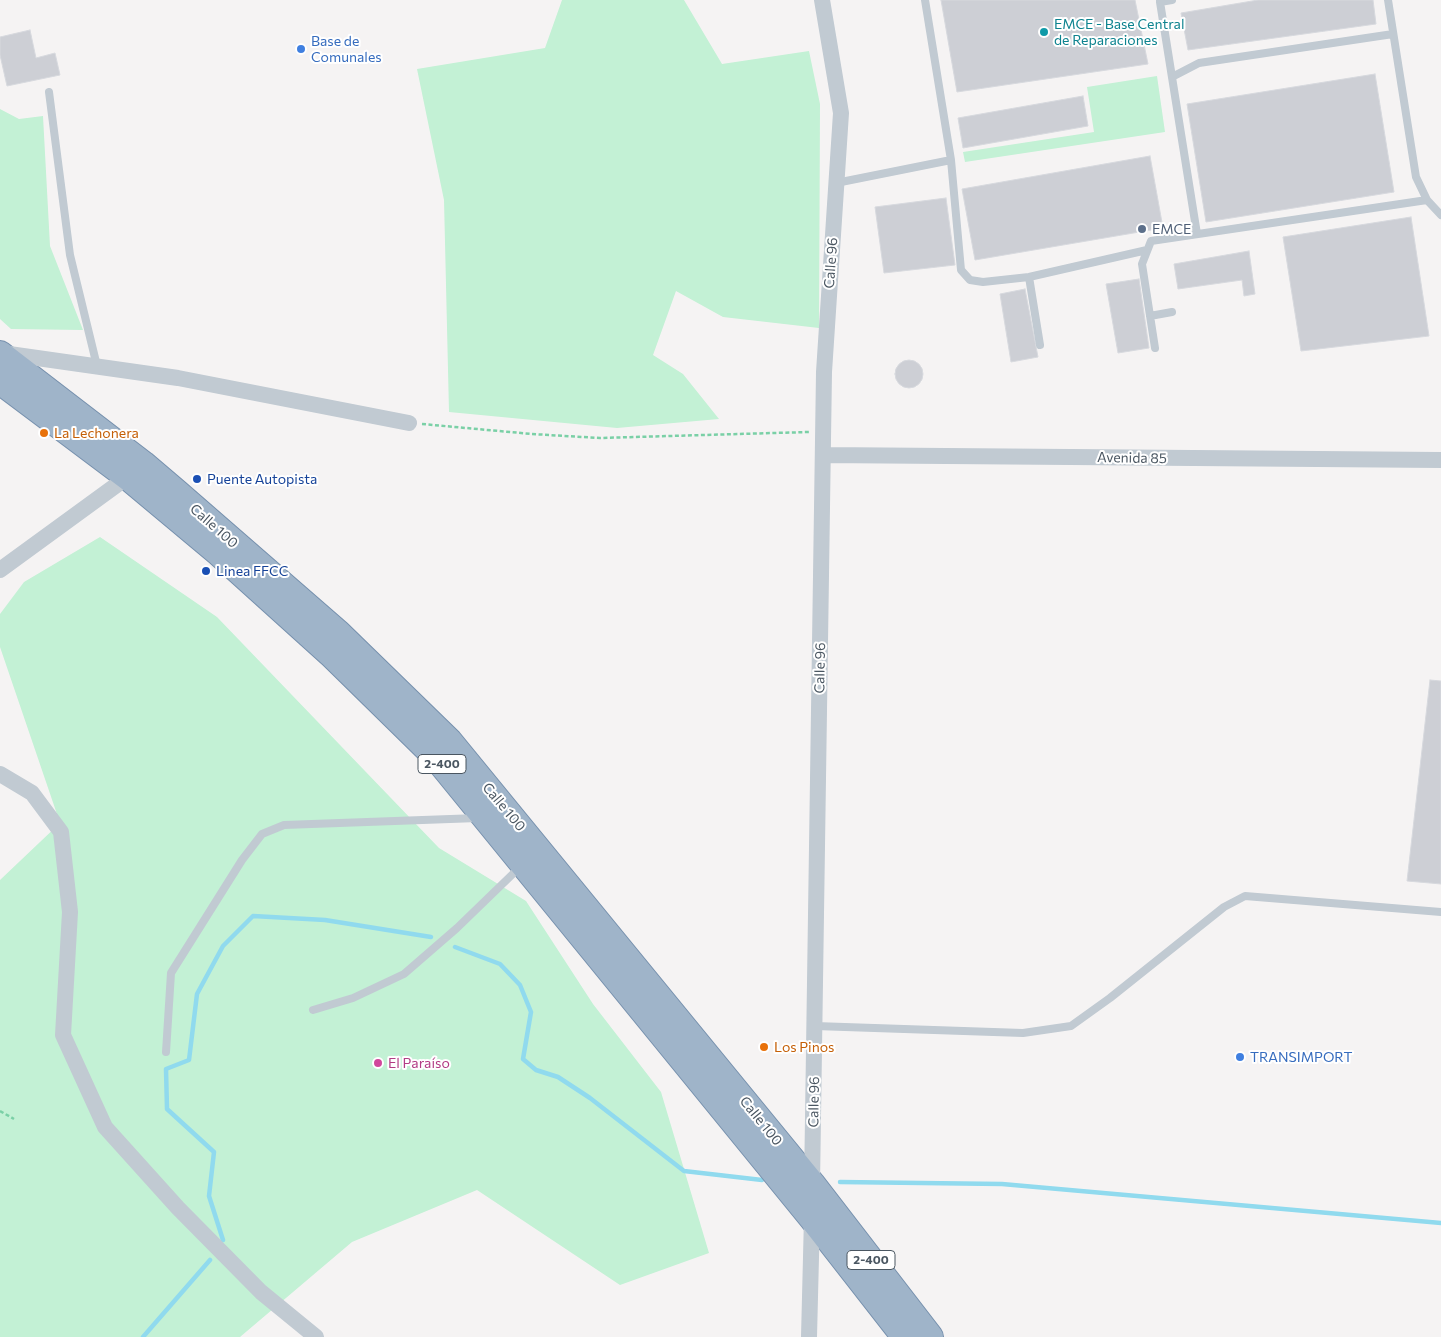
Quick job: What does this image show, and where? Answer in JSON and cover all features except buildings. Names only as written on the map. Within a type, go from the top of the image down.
[{"type":"highway","name":"Calle 100","points":[[0,353],[136,470],[338,633],[449,740],[812,1184],[930,1337]]},
{"type":"highway","name":"Calle 100","points":[[0,381],[136,470],[219,553],[331,654],[435,756],[812,1218],[905,1337]]},
{"type":"street","name":"Calle 96","points":[[809,1337],[824,372],[841,114],[822,0]]},
{"type":"street","points":[[0,353],[178,378],[408,423]]},
{"type":"street","name":"Avenida 85","points":[[823,455],[1441,460]]},
{"type":"street","points":[[0,570],[136,470]]},
{"type":"street","points":[[0,774],[32,793],[62,832],[70,912],[63,1035],[105,1127],[178,1208],[261,1292],[316,1337]]},
{"type":"lane","points":[[925,0],[951,160],[961,270],[970,280],[983,282],[1029,277],[1148,250]]},
{"type":"lane","points":[[1172,0],[1160,1],[1197,234]]},
{"type":"lane","points":[[1388,0],[1416,177],[1427,200],[1441,215]]},
{"type":"lane","points":[[1172,77],[1199,63],[1393,34]]},
{"type":"lane","points":[[49,92],[70,254],[97,366]]},
{"type":"lane","points":[[836,183],[951,160]]},
{"type":"lane","points":[[1155,348],[1142,264],[1151,241],[1427,200]]},
{"type":"lane","points":[[1029,277],[1040,345]]},
{"type":"lane","points":[[1150,316],[1172,312]]},
{"type":"lane","points":[[166,1052],[171,973],[242,860],[262,834],[284,825],[485,817]]},
{"type":"lane","points":[[313,1010],[353,998],[404,974],[457,928],[523,864]]},
{"type":"lane","points":[[815,1026],[1023,1033],[1071,1026],[1110,998],[1224,907],[1245,896],[1441,912]]},
{"type":"path","points":[[408,423],[600,438],[823,432]]},
{"type":"path","points":[[0,1110],[14,1119]]},
{"type":"green space","points":[[562,0],[684,0],[722,64],[809,51],[820,104],[819,328],[723,317],[676,291],[653,355],[683,374],[719,419],[617,428],[449,412],[444,200],[417,69],[545,48]]},
{"type":"green space","points":[[1157,76],[1165,132],[965,162],[963,152],[1094,132],[1087,87]]},
{"type":"green space","points":[[0,109],[19,119],[43,116],[50,246],[83,330],[11,329],[0,319]]},
{"type":"green space","points":[[100,537],[217,617],[439,848],[526,901],[593,1004],[661,1092],[709,1253],[620,1285],[477,1190],[352,1242],[240,1337],[0,1337],[0,880],[60,823],[0,647],[0,614],[24,582]]},
{"type":"waterway","points":[[223,1240],[209,1196],[214,1152],[167,1109],[166,1069],[189,1060],[197,994],[223,946],[253,916],[325,920],[431,937]]},
{"type":"waterway","points":[[455,947],[500,964],[520,985],[531,1012],[523,1059],[536,1070],[558,1077],[590,1098],[684,1171],[762,1180]]},
{"type":"waterway","points":[[840,1182],[1002,1184],[1441,1223]]},
{"type":"waterway","points":[[143,1337],[210,1260]]},
{"type":"place","name":"EMCE - Base Central de Reparaciones","points":[[1044,32]]},
{"type":"place","name":"Base de Comunales","points":[[301,49]]},
{"type":"place","name":"EMCE","points":[[1142,229]]},
{"type":"place","name":"La Lechonera","points":[[44,433]]},
{"type":"place","name":"Puente Autopista","points":[[197,479]]},
{"type":"place","name":"Linea FFCC","points":[[206,571]]},
{"type":"place","name":"Los Pinos","points":[[764,1047]]},
{"type":"place","name":"TRANSIMPORT","points":[[1240,1057]]},
{"type":"place","name":"El Paraíso","points":[[378,1063]]}]
